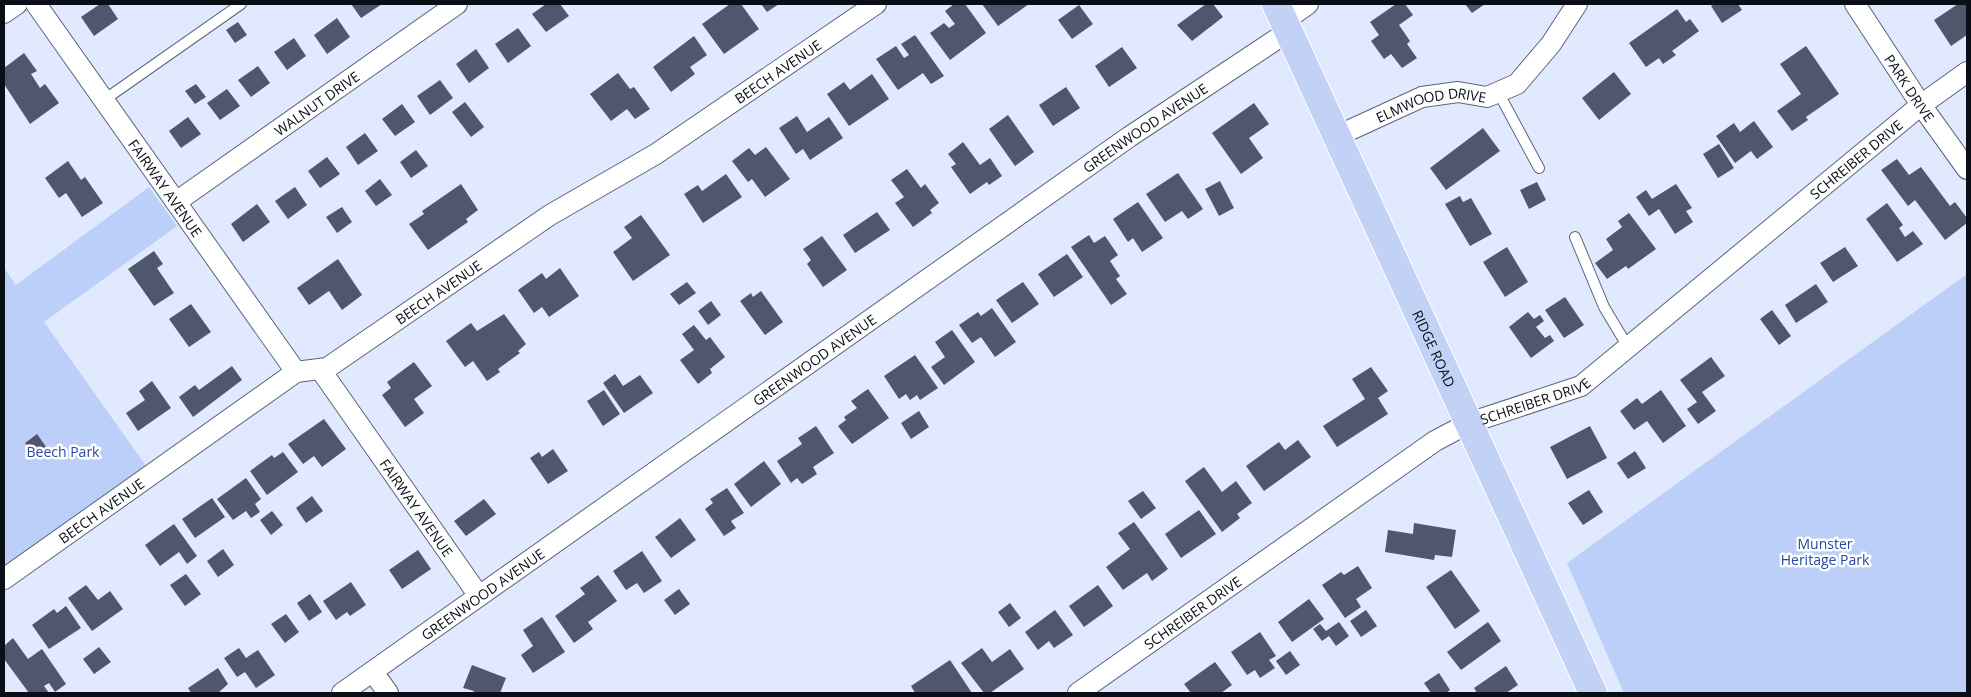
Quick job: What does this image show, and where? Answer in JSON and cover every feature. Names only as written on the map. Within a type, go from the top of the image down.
[{"type":"main road","name":"RIDGE ROAD","points":[[1283,18],[1593,693]]},
{"type":"street","points":[[4,13],[16,4]]},
{"type":"street","name":"FAIRWAY AVENUE","points":[[36,4],[296,372]]},
{"type":"street","name":"WALNUT DRIVE","points":[[176,202],[457,4]]},
{"type":"street","name":"BEECH AVENUE","points":[[4,579],[296,372],[327,368],[550,216],[656,154],[876,4]]},
{"type":"street","name":"GREENWOOD AVENUE","points":[[342,693],[1129,137],[1283,18],[1308,4]]},
{"type":"street","name":"ELMWOOD DRIVE","points":[[1337,136],[1422,97],[1458,92],[1487,97],[1517,84],[1551,44],[1577,4]]},
{"type":"street","name":"PARK DRIVE","points":[[1855,4],[1921,105],[1967,169]]},
{"type":"street","name":"SCHREIBER DRIVE","points":[[1078,693],[1435,441],[1469,423],[1581,386],[1921,105],[1967,72]]},
{"type":"street","name":"FAIRWAY AVENUE","points":[[320,369],[479,596]]},
{"type":"street","points":[[373,672],[388,693]]},
{"type":"lane","points":[[104,100],[241,4]]},
{"type":"lane","points":[[1498,92],[1539,168]]},
{"type":"lane","points":[[1575,237],[1604,307],[1628,347]]},
{"type":"green space","name":"Beech Park","points":[[149,187],[177,226],[44,322],[146,466],[4,566],[4,268],[16,285]]},
{"type":"green space","name":"Munster Heritage Park","points":[[1967,274],[1967,693],[1624,693],[1567,563]]},
{"type":"building","points":[[100,4],[108,4],[118,19],[94,36],[81,17]]},
{"type":"building","points":[[351,4],[382,4],[361,18]]},
{"type":"building","points":[[546,4],[560,4],[569,16],[546,32],[532,14]]},
{"type":"building","points":[[730,4],[741,4],[759,29],[724,54],[702,24]]},
{"type":"building","points":[[761,4],[779,4],[767,12]]},
{"type":"building","points":[[954,4],[965,4],[986,33],[950,60],[930,33],[944,23],[949,28],[955,24],[945,11]]},
{"type":"building","points":[[982,4],[1029,4],[998,26]]},
{"type":"building","points":[[1206,4],[1213,4],[1223,17],[1192,41],[1177,25]]},
{"type":"building","points":[[1396,4],[1405,4],[1413,15],[1399,25],[1410,41],[1407,44],[1417,58],[1402,68],[1391,54],[1384,59],[1371,41],[1379,35],[1370,22]]},
{"type":"building","points":[[1465,4],[1485,4],[1472,13]]},
{"type":"building","points":[[1715,4],[1738,4],[1742,10],[1722,23],[1711,6]]},
{"type":"building","points":[[1958,4],[1967,4],[1967,35],[1951,46],[1934,20]]},
{"type":"building","points":[[1079,5],[1093,24],[1072,39],[1058,20]]},
{"type":"building","points":[[1677,9],[1686,22],[1690,19],[1699,31],[1672,51],[1676,55],[1663,64],[1659,58],[1646,67],[1629,43]]},
{"type":"building","points":[[337,18],[350,37],[327,54],[314,35]]},
{"type":"building","points":[[238,22],[247,35],[235,43],[226,30]]},
{"type":"building","points":[[518,28],[531,46],[508,63],[495,44]]},
{"type":"building","points":[[915,35],[944,76],[931,84],[923,73],[898,90],[876,59],[896,46],[904,58],[909,55],[901,44]]},
{"type":"building","points":[[694,36],[707,55],[690,67],[695,74],[671,92],[653,67]]},
{"type":"building","points":[[294,38],[306,56],[287,70],[274,52]]},
{"type":"building","points":[[1806,46],[1839,94],[1806,117],[1808,120],[1792,131],[1777,111],[1801,94],[1780,64]]},
{"type":"building","points":[[1122,47],[1137,68],[1109,87],[1095,66]]},
{"type":"building","points":[[476,49],[489,68],[469,83],[456,64]]},
{"type":"building","points":[[24,53],[37,71],[31,74],[40,88],[45,84],[59,103],[30,124],[4,84],[4,68]]},
{"type":"building","points":[[258,66],[270,83],[251,97],[238,80]]},
{"type":"building","points":[[1614,72],[1631,94],[1599,120],[1582,98]]},
{"type":"building","points":[[618,73],[630,89],[634,87],[650,109],[635,119],[627,109],[611,121],[590,94]]},
{"type":"building","points":[[872,74],[889,99],[849,126],[827,94],[844,82],[850,90]]},
{"type":"building","points":[[440,80],[453,98],[430,115],[417,96]]},
{"type":"building","points":[[196,84],[206,97],[195,104],[185,91]]},
{"type":"building","points":[[1066,87],[1080,108],[1053,126],[1039,105]]},
{"type":"building","points":[[227,89],[240,106],[220,120],[207,103]]},
{"type":"building","points":[[465,102],[484,127],[471,137],[452,112]]},
{"type":"building","points":[[1254,103],[1269,124],[1249,138],[1263,158],[1241,174],[1212,133]]},
{"type":"building","points":[[402,104],[415,122],[395,136],[382,119]]},
{"type":"building","points":[[1008,115],[1034,152],[1015,166],[989,129]]},
{"type":"building","points":[[797,116],[807,132],[829,117],[843,138],[810,160],[803,149],[796,154],[779,128]]},
{"type":"building","points":[[188,117],[201,134],[181,148],[169,131]]},
{"type":"building","points":[[1754,121],[1773,147],[1757,159],[1751,151],[1735,163],[1716,136],[1734,123],[1740,132]]},
{"type":"building","points":[[1483,128],[1500,151],[1446,190],[1430,168]]},
{"type":"building","points":[[365,133],[378,151],[358,165],[346,147]]},
{"type":"building","points":[[963,142],[980,165],[990,158],[1002,176],[989,185],[987,182],[970,194],[951,167],[956,164],[948,154]]},
{"type":"building","points":[[1719,144],[1734,168],[1718,178],[1703,154]]},
{"type":"building","points":[[766,147],[790,179],[765,197],[752,179],[748,182],[732,161],[749,148],[755,155]]},
{"type":"building","points":[[416,150],[428,166],[411,178],[400,162]]},
{"type":"building","points":[[327,157],[340,174],[320,188],[308,171]]},
{"type":"building","points":[[1897,159],[1909,175],[1921,167],[1950,206],[1955,202],[1967,218],[1967,223],[1945,240],[1915,200],[1908,206],[1881,170]]},
{"type":"building","points":[[68,161],[81,180],[85,177],[103,203],[82,217],[66,193],[59,198],[45,178]]},
{"type":"building","points":[[907,169],[921,188],[925,184],[939,203],[930,210],[932,213],[913,227],[895,203],[904,197],[891,180]]},
{"type":"building","points":[[1178,173],[1203,209],[1188,219],[1182,211],[1165,222],[1146,194]]},
{"type":"building","points":[[726,174],[742,197],[703,223],[684,194],[698,185],[702,191]]},
{"type":"building","points":[[380,179],[392,195],[376,206],[365,191]]},
{"type":"building","points":[[1220,181],[1234,208],[1219,216],[1205,189]]},
{"type":"building","points":[[1537,182],[1546,200],[1529,209],[1520,190]]},
{"type":"building","points":[[461,184],[478,210],[466,219],[468,222],[428,250],[409,224],[424,214],[422,211]]},
{"type":"building","points":[[1676,184],[1692,208],[1686,211],[1693,222],[1675,234],[1659,209],[1649,216],[1636,197],[1646,190],[1652,199]]},
{"type":"building","points":[[295,187],[307,205],[288,219],[275,201]]},
{"type":"building","points":[[1460,196],[1463,202],[1471,198],[1492,234],[1470,246],[1445,204]]},
{"type":"building","points":[[1138,202],[1163,238],[1142,252],[1133,238],[1128,242],[1113,219]]},
{"type":"building","points":[[1887,203],[1903,225],[1899,228],[1905,237],[1913,231],[1923,244],[1897,262],[1866,219]]},
{"type":"building","points":[[257,204],[270,222],[243,242],[231,224]]},
{"type":"building","points":[[342,207],[352,222],[337,233],[326,217]]},
{"type":"building","points":[[877,212],[890,230],[855,253],[843,235]]},
{"type":"building","points":[[1629,213],[1656,249],[1628,269],[1626,266],[1607,279],[1595,263],[1613,250],[1606,239],[1622,227],[1618,221]]},
{"type":"building","points":[[641,215],[670,255],[633,281],[613,252],[632,238],[624,227]]},
{"type":"building","points":[[1089,235],[1094,243],[1105,236],[1118,255],[1110,261],[1120,276],[1116,279],[1127,294],[1111,305],[1071,247]]},
{"type":"building","points":[[822,236],[847,270],[823,287],[807,264],[811,260],[803,249]]},
{"type":"building","points":[[1507,247],[1528,282],[1505,297],[1483,262]]},
{"type":"building","points":[[1845,247],[1858,266],[1833,282],[1820,263]]},
{"type":"building","points":[[154,251],[163,264],[157,268],[174,293],[154,306],[128,269]]},
{"type":"building","points":[[1067,254],[1083,277],[1054,297],[1038,274]]},
{"type":"building","points":[[338,259],[362,295],[342,310],[329,291],[309,305],[297,288]]},
{"type":"building","points":[[560,268],[579,296],[549,317],[542,307],[534,313],[518,290],[542,273],[546,279]]},
{"type":"building","points":[[687,282],[696,293],[679,305],[670,294]]},
{"type":"building","points":[[1023,282],[1039,304],[1012,323],[996,300]]},
{"type":"building","points":[[1816,284],[1828,302],[1796,323],[1785,305]]},
{"type":"building","points":[[761,291],[783,322],[765,335],[740,301],[751,293],[753,297]]},
{"type":"building","points":[[1565,297],[1584,325],[1564,338],[1545,310]]},
{"type":"building","points":[[711,301],[721,315],[708,325],[698,311]]},
{"type":"building","points":[[191,304],[211,332],[189,347],[169,319]]},
{"type":"building","points":[[992,308],[1016,342],[995,357],[981,337],[972,343],[959,325],[978,312],[981,316]]},
{"type":"building","points":[[1772,310],[1791,336],[1779,345],[1760,319]]},
{"type":"building","points":[[1528,312],[1534,319],[1540,315],[1544,321],[1536,327],[1545,338],[1550,335],[1554,341],[1531,358],[1509,327]]},
{"type":"building","points":[[504,314],[526,344],[518,351],[520,353],[498,369],[500,372],[487,381],[473,361],[465,367],[446,341],[471,323],[477,331]]},
{"type":"building","points":[[694,325],[706,340],[710,337],[725,357],[710,369],[712,373],[698,384],[680,360],[694,350],[682,334]]},
{"type":"building","points":[[952,330],[975,362],[944,385],[931,367],[945,357],[935,342]]},
{"type":"building","points":[[915,355],[938,388],[920,400],[917,395],[910,400],[906,394],[899,399],[884,376]]},
{"type":"building","points":[[1711,357],[1725,376],[1702,392],[1716,411],[1698,424],[1687,409],[1697,402],[1680,380]]},
{"type":"building","points":[[414,362],[432,386],[414,399],[424,413],[405,427],[382,395],[391,388],[387,382]]},
{"type":"building","points":[[232,366],[242,380],[193,417],[179,397],[195,385],[199,390]]},
{"type":"building","points":[[1371,367],[1388,391],[1378,398],[1388,414],[1337,447],[1323,426],[1365,399],[1352,379]]},
{"type":"building","points":[[615,374],[623,386],[640,375],[653,393],[624,413],[603,383]]},
{"type":"building","points":[[152,381],[171,408],[138,431],[126,413],[145,400],[139,391]]},
{"type":"building","points":[[868,389],[889,418],[852,444],[838,426],[846,420],[844,417],[857,408],[851,401]]},
{"type":"building","points":[[604,390],[620,414],[603,426],[587,401]]},
{"type":"building","points":[[1661,390],[1686,426],[1663,443],[1647,421],[1634,430],[1620,411],[1637,398],[1642,404]]},
{"type":"building","points":[[919,411],[929,427],[911,439],[901,423]]},
{"type":"building","points":[[324,419],[346,449],[322,467],[314,456],[303,464],[288,444]]},
{"type":"building","points":[[816,426],[834,453],[813,467],[817,474],[802,484],[797,478],[791,483],[777,461],[802,444],[798,438]]},
{"type":"building","points":[[1590,426],[1607,458],[1567,479],[1550,447]]},
{"type":"building","points":[[37,434],[49,451],[38,459],[25,443]]},
{"type":"building","points":[[1298,440],[1311,457],[1264,491],[1246,466],[1279,442],[1285,450]]},
{"type":"building","points":[[553,449],[568,471],[548,484],[530,458],[539,452],[542,457]]},
{"type":"building","points":[[1635,451],[1646,468],[1628,479],[1617,463]]},
{"type":"building","points":[[283,452],[298,472],[267,495],[250,471],[272,455],[274,458]]},
{"type":"building","points":[[764,461],[781,484],[751,507],[734,484]]},
{"type":"building","points":[[1204,467],[1222,492],[1236,481],[1252,503],[1237,514],[1240,518],[1222,532],[1185,481]]},
{"type":"building","points":[[246,478],[261,499],[255,504],[260,512],[251,518],[246,511],[233,520],[217,499]]},
{"type":"building","points":[[727,488],[744,513],[731,521],[736,528],[724,536],[705,509],[713,503],[710,499]]},
{"type":"building","points":[[1589,490],[1603,512],[1583,525],[1568,503]]},
{"type":"building","points":[[1143,491],[1156,508],[1141,519],[1128,501]]},
{"type":"building","points":[[312,496],[323,511],[306,523],[296,508]]},
{"type":"building","points":[[212,498],[225,517],[195,538],[182,519]]},
{"type":"building","points":[[484,499],[496,514],[466,536],[454,521]]},
{"type":"building","points":[[1199,510],[1216,534],[1181,558],[1165,534]]},
{"type":"building","points":[[272,511],[283,525],[271,535],[260,520]]},
{"type":"building","points":[[680,518],[696,540],[671,558],[655,537]]},
{"type":"building","points":[[1134,522],[1168,569],[1152,581],[1147,573],[1123,590],[1106,567],[1130,549],[1118,533]]},
{"type":"building","points":[[1414,523],[1456,530],[1452,557],[1435,555],[1434,560],[1385,552],[1388,530],[1413,534]]},
{"type":"building","points":[[174,524],[197,556],[187,564],[179,552],[160,566],[145,545]]},
{"type":"building","points":[[223,549],[234,565],[218,577],[207,561]]},
{"type":"building","points":[[418,550],[431,569],[402,589],[389,570]]},
{"type":"building","points":[[642,551],[662,581],[644,593],[637,583],[626,590],[613,571]]},
{"type":"building","points":[[1358,566],[1372,588],[1356,599],[1361,607],[1345,618],[1322,585],[1341,572],[1344,575]]},
{"type":"building","points":[[1451,570],[1480,611],[1455,629],[1426,587]]},
{"type":"building","points":[[186,574],[201,594],[185,606],[170,585]]},
{"type":"building","points":[[598,575],[617,601],[588,622],[593,629],[574,643],[555,616],[585,594],[580,588]]},
{"type":"building","points":[[351,582],[366,605],[350,616],[347,612],[336,620],[323,601]]},
{"type":"building","points":[[86,585],[98,600],[110,591],[123,609],[92,631],[68,598]]},
{"type":"building","points":[[1098,585],[1113,606],[1084,627],[1069,606]]},
{"type":"building","points":[[679,589],[690,604],[675,615],[664,600]]},
{"type":"building","points":[[310,594],[322,612],[309,621],[297,603]]},
{"type":"building","points":[[1309,599],[1324,619],[1292,642],[1278,622]]},
{"type":"building","points":[[1010,603],[1021,618],[1009,627],[998,612]]},
{"type":"building","points":[[66,606],[81,628],[49,649],[32,625],[54,609],[57,613]]},
{"type":"building","points":[[1055,610],[1073,635],[1054,648],[1049,641],[1038,650],[1025,632]]},
{"type":"building","points":[[1366,610],[1377,626],[1361,637],[1350,621]]},
{"type":"building","points":[[286,614],[299,632],[285,643],[271,624]]},
{"type":"building","points":[[542,617],[565,652],[533,673],[521,655],[533,646],[523,630]]},
{"type":"building","points":[[1339,622],[1349,636],[1336,646],[1329,636],[1322,641],[1313,629],[1320,624],[1326,631]]},
{"type":"building","points":[[1488,622],[1501,641],[1461,670],[1447,652]]},
{"type":"building","points":[[1260,632],[1276,656],[1269,660],[1275,668],[1260,678],[1255,670],[1247,675],[1231,652]]},
{"type":"building","points":[[13,638],[28,659],[42,649],[66,684],[55,692],[49,683],[44,686],[49,693],[29,693],[4,659],[4,646]]},
{"type":"building","points":[[99,647],[111,662],[94,674],[83,659]]},
{"type":"building","points":[[239,648],[246,658],[258,650],[275,675],[256,688],[245,672],[237,677],[224,658]]},
{"type":"building","points":[[982,648],[992,662],[1010,649],[1024,669],[990,693],[984,693],[961,663]]},
{"type":"building","points":[[1290,651],[1300,665],[1286,675],[1276,661]]},
{"type":"building","points":[[950,660],[972,693],[915,693],[911,686]]},
{"type":"building","points":[[1215,662],[1232,685],[1221,693],[1191,693],[1184,684]]},
{"type":"building","points":[[472,665],[506,678],[500,693],[473,693],[474,691],[463,688]]},
{"type":"building","points":[[1506,666],[1518,685],[1506,693],[1477,693],[1474,688]]},
{"type":"building","points":[[218,668],[228,684],[218,693],[191,693],[188,688]]},
{"type":"building","points":[[1439,673],[1450,690],[1446,693],[1431,693],[1424,683]]}]
